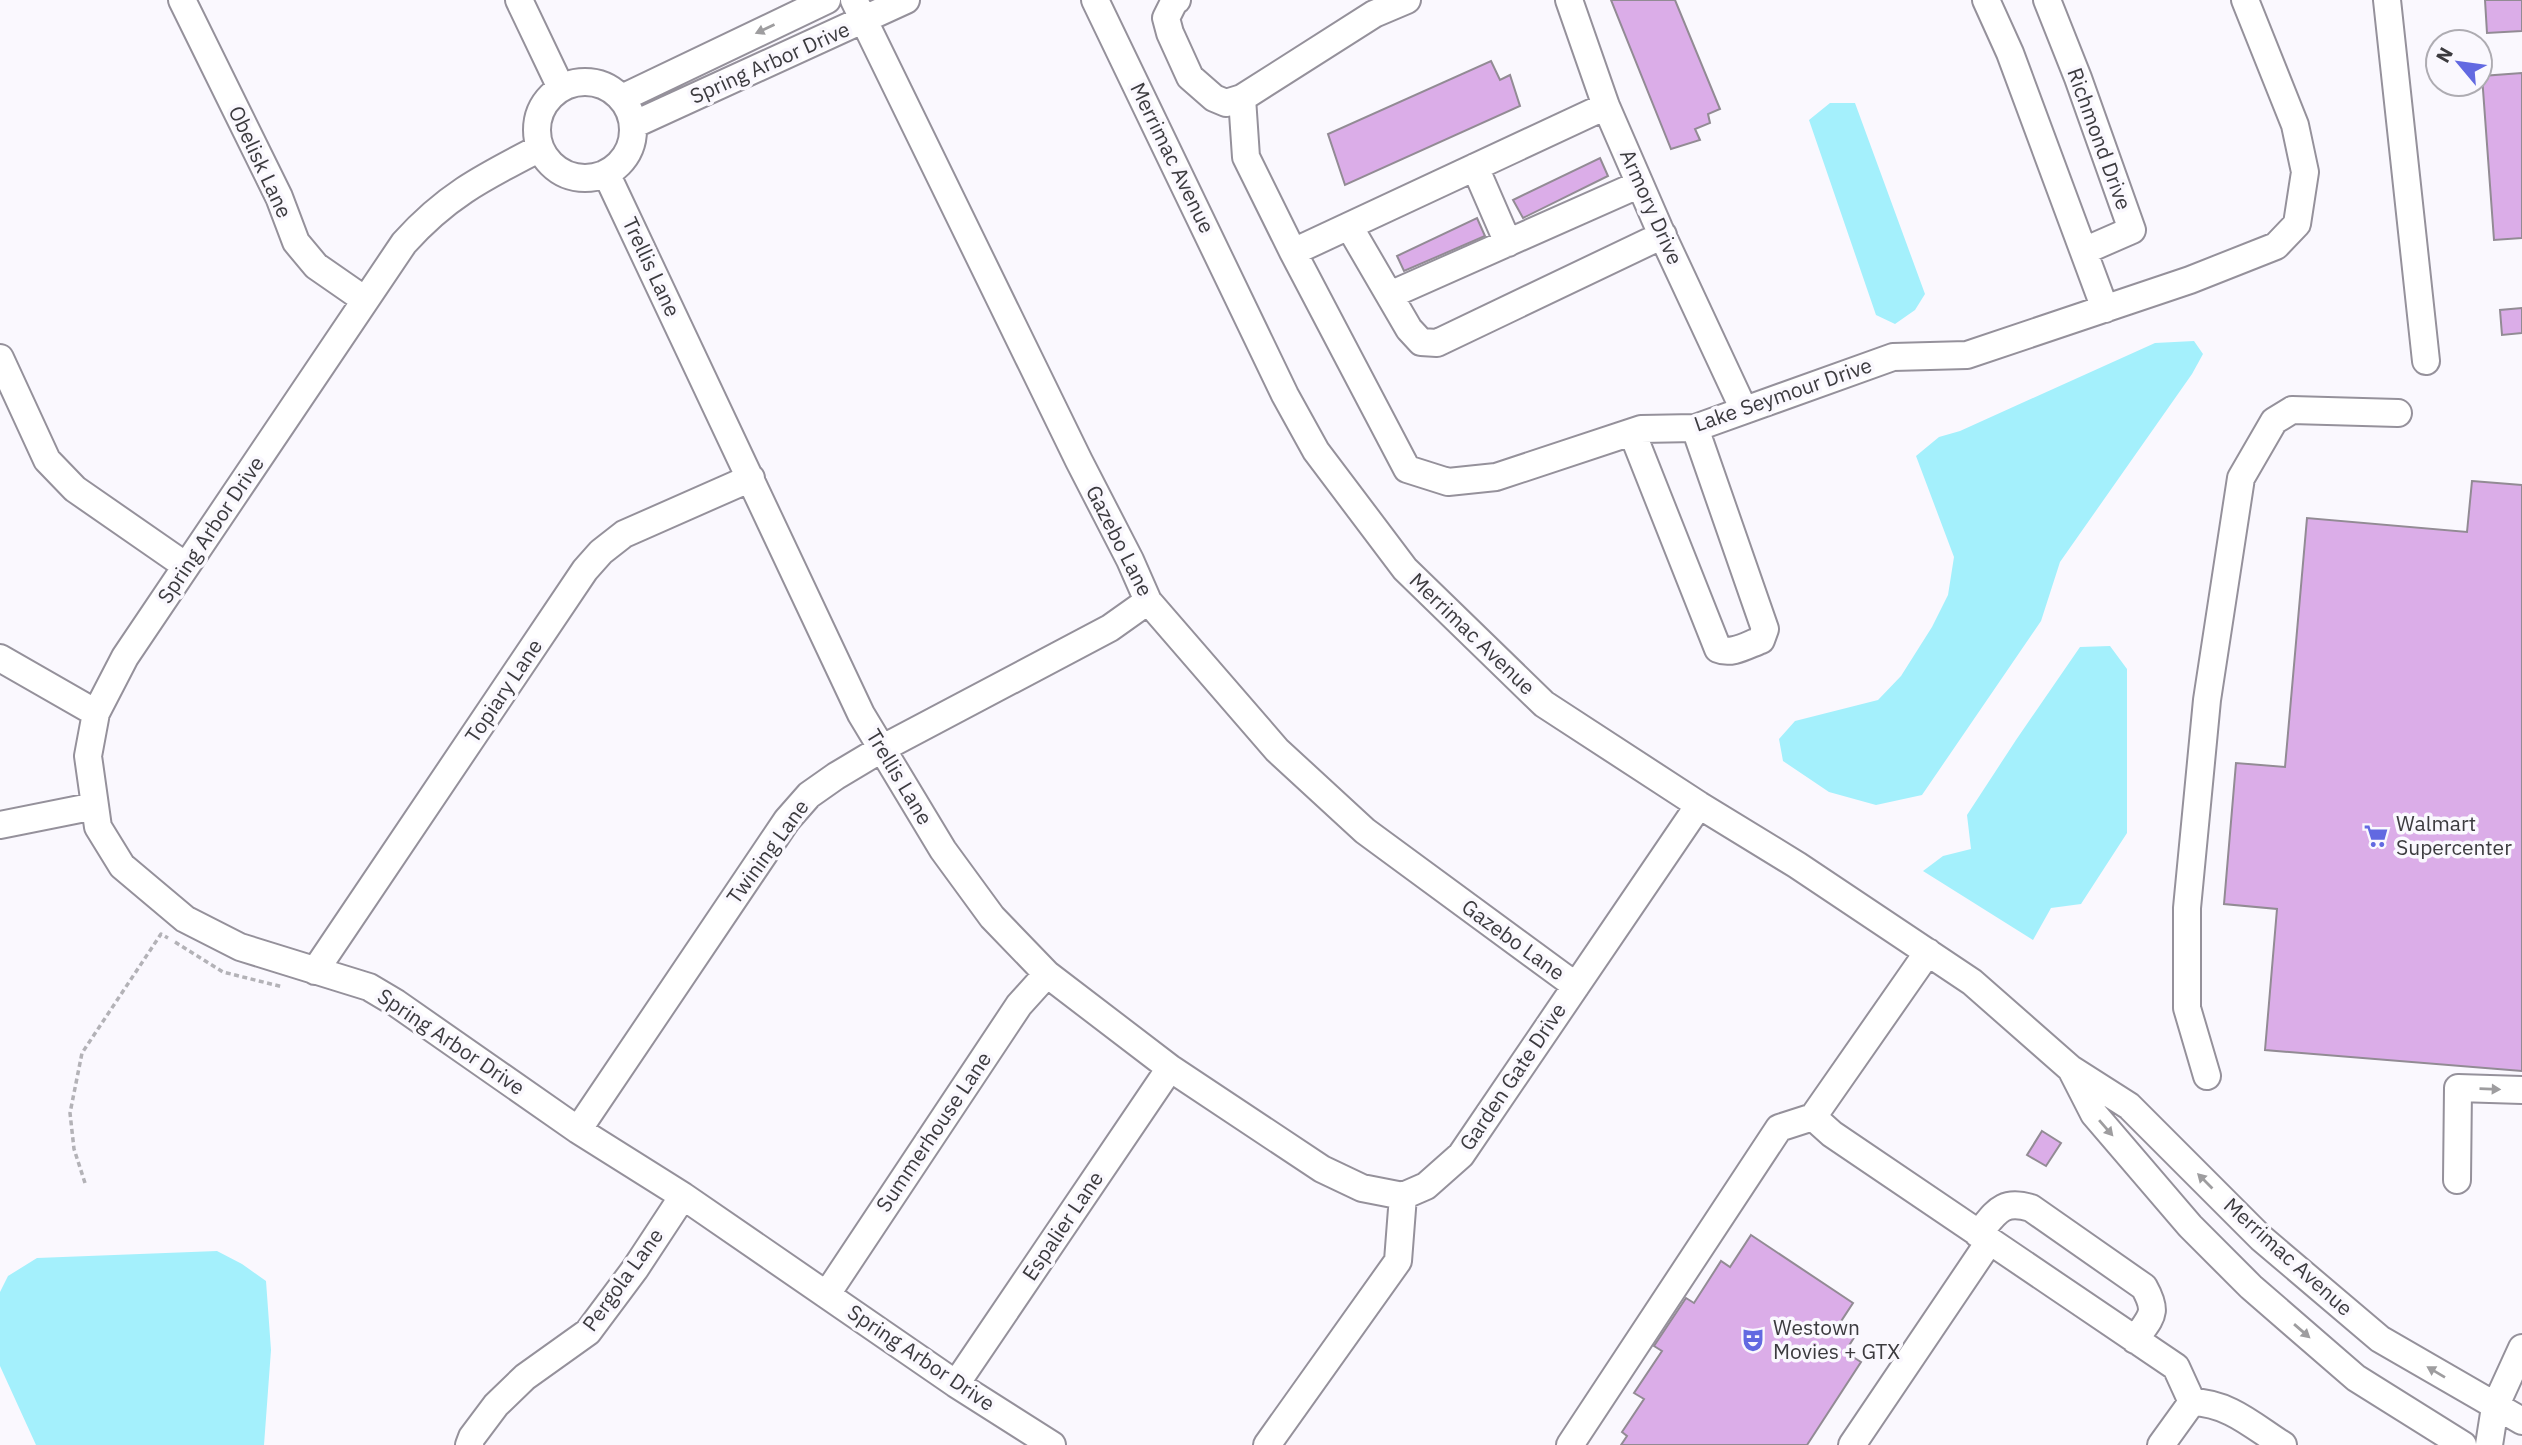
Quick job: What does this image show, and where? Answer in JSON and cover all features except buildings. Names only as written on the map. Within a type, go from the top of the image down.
[{"type":"street","name":"Obelisk Lane","points":[[182,0],[279,197],[296,242],[316,266],[365,300]]},
{"type":"street","points":[[519,0],[561,88]]},
{"type":"street","name":"Spring Arbor Drive","points":[[622,98],[827,0]]},
{"type":"street","name":"Spring Arbor Drive","points":[[633,125],[860,10],[906,0]]},
{"type":"street","name":"Merrimac Avenue","points":[[1096,0],[1285,395],[1316,451],[1405,569],[1544,704],[1797,865],[1972,982],[2071,1069],[2129,1106],[2261,1238],[2380,1339],[2522,1421]]},
{"type":"street","points":[[1177,0],[1166,18],[1190,77],[1214,98],[1226,103],[1242,98],[1370,7],[1407,0]]},
{"type":"street","name":"Armory Drive","points":[[1569,0],[1606,106],[1744,410]]},
{"type":"street","points":[[1986,0],[2010,53],[2105,309]]},
{"type":"street","name":"Richmond Drive","points":[[2047,0],[2132,230],[2084,251]]},
{"type":"street","name":"Lake Seymour Drive","points":[[1242,98],[1246,157],[1407,469],[1448,482],[1496,477],[1641,429],[1695,428],[1893,357],[1967,355],[2190,280],[2276,246],[2297,224],[2305,172],[2295,125],[2245,0]]},
{"type":"street","points":[[2387,0],[2426,361]]},
{"type":"street","name":"Gazebo Lane","points":[[860,10],[1148,601],[1277,750],[1365,831],[1576,986]]},
{"type":"street","points":[[586,81],[599,83],[622,98],[630,111],[633,125],[632,140],[618,165],[591,178],[575,177],[561,172],[549,161],[540,148],[538,121],[542,108],[550,97],[561,88],[586,81]]},
{"type":"street","points":[[1293,252],[1606,106]]},
{"type":"street","name":"Spring Arbor Drive","points":[[540,148],[477,181],[427,217],[404,243],[125,657],[96,713],[88,756],[98,827],[122,866],[185,919],[240,947],[369,987],[396,1003],[578,1130],[683,1196],[956,1384],[1052,1445]]},
{"type":"street","points":[[1475,167],[1508,243]]},
{"type":"street","name":"Trellis Lane","points":[[606,173],[861,714],[943,850],[992,917],[1047,974],[1170,1068],[1322,1169],[1362,1188],[1404,1196]]},
{"type":"street","points":[[1390,295],[1640,184]]},
{"type":"street","points":[[1349,226],[1409,329],[1421,342],[1437,344],[1663,236]]},
{"type":"street","points":[[0,358],[47,460],[75,489],[186,566]]},
{"type":"street","points":[[2207,1076],[2187,1008],[2187,908],[2207,700],[2241,478],[2274,421],[2292,410],[2398,413]]},
{"type":"street","points":[[1632,432],[1718,649],[1725,652],[1761,640],[1765,629],[1695,428]]},
{"type":"street","name":"Topiary Lane","points":[[315,971],[586,570],[601,552],[624,534],[751,478]]},
{"type":"street","name":"Twining Lane","points":[[578,1130],[787,820],[808,795],[883,748],[1110,628],[1148,601]]},
{"type":"street","points":[[0,658],[96,713]]},
{"type":"street","name":"Garden Gate Drive","points":[[1404,1196],[1426,1185],[1461,1155],[1699,805]]},
{"type":"street","points":[[0,825],[95,806]]},
{"type":"street","points":[[1570,1445],[1779,1128],[1813,1117],[1928,952]]},
{"type":"street","name":"Summerhouse Lane","points":[[827,1294],[1020,1005],[1047,974]]},
{"type":"street","name":"Espalier Lane","points":[[956,1384],[1170,1068]]},
{"type":"street","name":"Merrimac Avenue","points":[[2071,1069],[2094,1114],[2190,1226],[2251,1287],[2357,1378],[2458,1444]]},
{"type":"street","points":[[2457,1180],[2458,1088],[2522,1090]]},
{"type":"street","points":[[1813,1117],[1832,1134],[1983,1238],[2176,1367],[2192,1402]]},
{"type":"street","name":"Pergola Lane","points":[[469,1445],[496,1405],[525,1377],[588,1332],[635,1269],[683,1196]]},
{"type":"street","points":[[1267,1445],[1398,1261],[1404,1196]]},
{"type":"street","points":[[1852,1445],[2000,1209],[2015,1203],[2031,1208],[2144,1287],[2152,1303],[2152,1314],[2135,1340]]},
{"type":"street","points":[[2488,1445],[2495,1407],[2522,1348]]},
{"type":"street","points":[[2161,1445],[2192,1402]]},
{"type":"street","points":[[2192,1402],[2210,1403],[2226,1408],[2283,1445]]},
{"type":"street","points":[[2458,1444],[2495,1407]]},
{"type":"path","points":[[85,1183],[74,1149],[70,1113],[82,1053],[161,933],[223,972],[294,989]]},
{"type":"water","points":[[1830,103],[1855,103],[1925,294],[1915,310],[1895,324],[1876,315],[1809,120]]},
{"type":"water","points":[[2194,341],[2203,354],[2192,374],[2060,562],[2041,621],[1922,795],[1876,805],[1829,792],[1783,761],[1779,739],[1795,721],[1878,700],[1901,676],[1932,627],[1948,595],[1954,557],[1916,456],[1939,437],[1960,431],[2155,343]]},
{"type":"water","points":[[2110,646],[2127,669],[2127,833],[2081,904],[2051,908],[2033,940],[1923,871],[1943,856],[1971,849],[1967,815],[2016,740],[2080,647]]},
{"type":"water","points":[[217,1251],[266,1281],[271,1350],[264,1445],[36,1445],[0,1366],[0,1292],[8,1276],[37,1258]]},
{"type":"place","name":"Walmart Supercenter","points":[[2376,836]]},
{"type":"place","name":"Westown Movies + GTX","points":[[1753,1340]]}]
